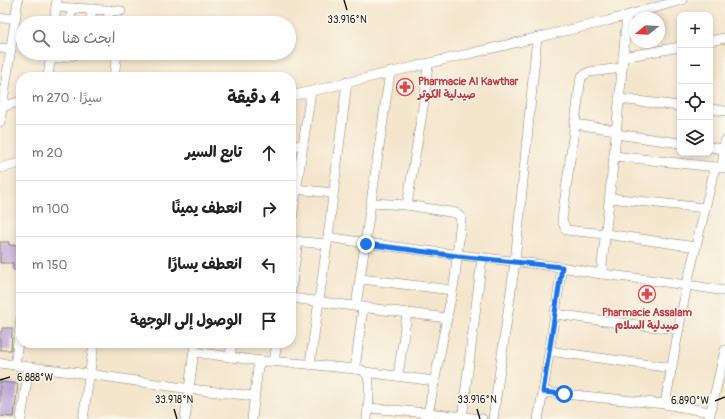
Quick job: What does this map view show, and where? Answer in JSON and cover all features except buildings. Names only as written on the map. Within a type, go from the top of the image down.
[{"type":"street","points":[[16,16],[18,0]]},
{"type":"street","points":[[296,95],[627,16],[682,0]]},
{"type":"street","points":[[55,16],[56,3],[72,8],[121,11]]},
{"type":"street","points":[[71,16],[72,8]]},
{"type":"street","points":[[91,16],[92,9]]},
{"type":"street","points":[[109,16],[110,10]]},
{"type":"street","points":[[601,274],[610,198],[627,16]]},
{"type":"street","points":[[0,18],[16,18],[0,122]]},
{"type":"street","points":[[492,419],[515,262],[536,37]]},
{"type":"street","points":[[713,40],[725,38]]},
{"type":"street","points":[[0,48],[11,49]]},
{"type":"street","points":[[623,57],[677,48]]},
{"type":"street","points":[[48,72],[50,60]]},
{"type":"street","points":[[115,72],[116,60]]},
{"type":"street","points":[[407,205],[425,95],[428,63]]},
{"type":"street","points":[[622,68],[589,72],[581,77],[562,220],[566,230],[696,246]]},
{"type":"street","points":[[355,369],[360,279],[390,72]]},
{"type":"street","points":[[310,364],[328,240],[347,82]]},
{"type":"street","points":[[311,91],[296,189],[334,193]]},
{"type":"street","points":[[619,99],[677,106]]},
{"type":"street","points":[[1,110],[16,103]]},
{"type":"street","points":[[713,109],[725,111]]},
{"type":"street","points":[[574,124],[677,142]]},
{"type":"street","points":[[296,146],[303,144]]},
{"type":"street","points":[[665,404],[687,284],[705,208],[721,167],[725,145],[713,147]]},
{"type":"street","points":[[614,156],[721,167]]},
{"type":"street","points":[[0,168],[16,164]]},
{"type":"street","points":[[610,198],[705,208]]},
{"type":"street","points":[[372,203],[407,205],[456,213],[460,215],[461,218],[452,290],[428,416]]},
{"type":"street","points":[[296,241],[328,240],[366,244],[457,256],[562,267],[601,274],[687,284],[725,291]]},
{"type":"street","points":[[463,418],[482,258]]},
{"type":"street","points":[[538,419],[562,267]]},
{"type":"street","points":[[360,279],[452,290]]},
{"type":"street","points":[[296,299],[447,318]]},
{"type":"street","points":[[398,376],[407,313]]},
{"type":"street","points":[[555,314],[679,329]]},
{"type":"street","points":[[15,365],[17,348]]},
{"type":"street","points":[[83,419],[93,348]]},
{"type":"street","points":[[185,419],[190,389],[192,348]]},
{"type":"street","points":[[199,348],[230,357],[261,362],[274,361],[310,364],[435,381]]},
{"type":"street","points":[[230,357],[231,348]]},
{"type":"street","points":[[274,361],[276,348]]},
{"type":"street","points":[[543,392],[665,404],[709,415],[725,350]]},
{"type":"street","points":[[549,351],[672,368]]},
{"type":"street","points":[[252,419],[258,367],[261,362]]},
{"type":"street","points":[[0,363],[190,389],[254,396]]},
{"type":"street","points":[[20,419],[29,368]]},
{"type":"street","points":[[366,372],[369,383],[367,419]]},
{"type":"street","points":[[368,408],[428,416],[482,419]]},
{"type":"place","name":"Pharmacie Al Kawthar صيدلية الكوثر","points":[[405,87]]},
{"type":"place","name":"Pharmacie Assalam صيدلية السلام","points":[[647,294]]},
{"type":"route","points":[[366,244],[457,256],[562,267],[543,392],[564,394]]}]
